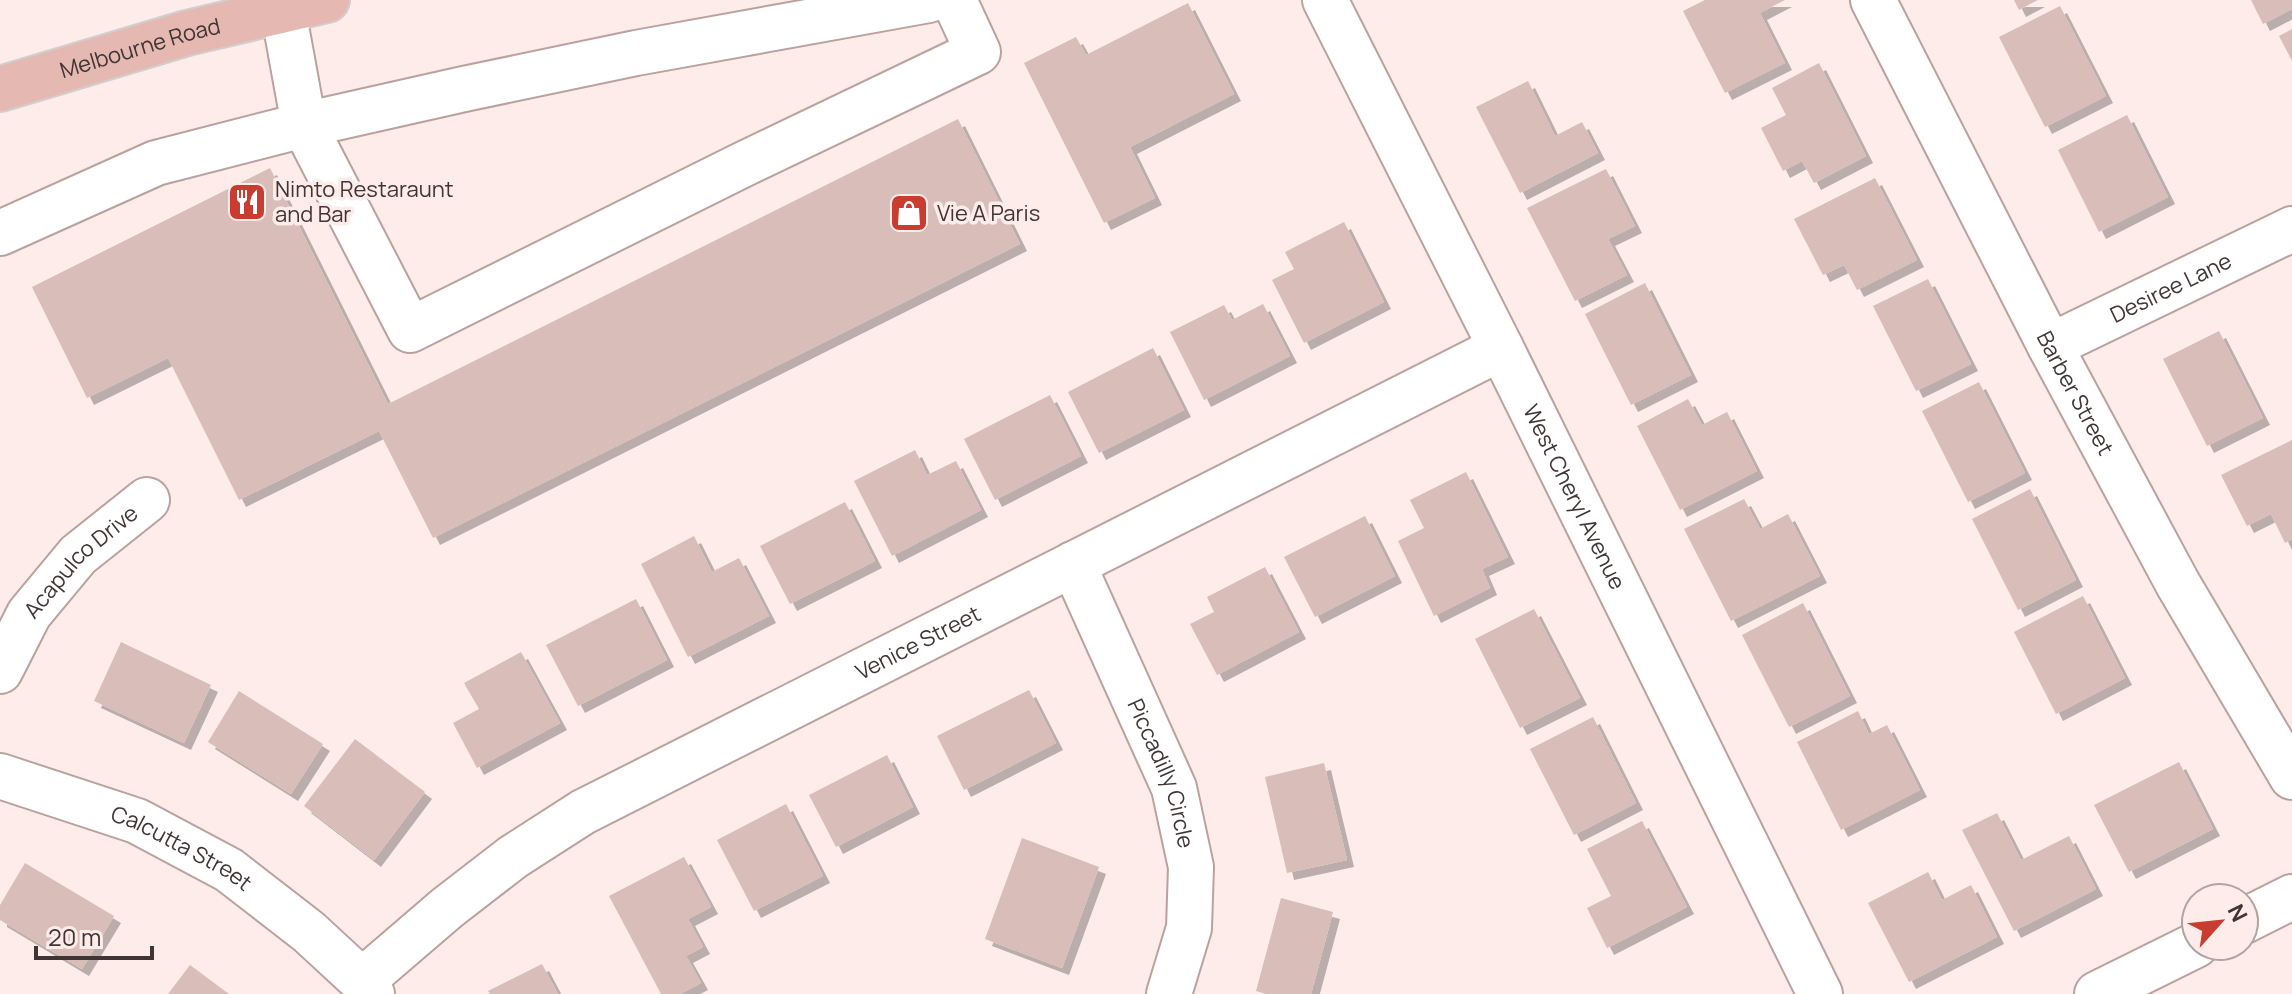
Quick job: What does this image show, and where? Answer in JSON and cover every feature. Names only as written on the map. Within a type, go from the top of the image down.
[{"type":"main road","name":"Melbourne Road","points":[[0,89],[187,33],[230,11],[283,10],[327,0]]},
{"type":"street","points":[[0,233],[156,163],[304,125],[622,56],[929,0]]},
{"type":"street","points":[[283,10],[304,125],[410,330],[978,52],[954,0]]},
{"type":"street","name":"West Cheryl Avenue","points":[[1325,0],[1501,348],[1820,994]]},
{"type":"street","name":"Barber Street","points":[[1873,0],[2050,346],[2178,584],[2292,777]]},
{"type":"street","name":"Desiree Lane","points":[[2050,346],[2292,229]]},
{"type":"street","name":"Venice Street","points":[[367,988],[447,908],[513,857],[583,812],[1501,348]]},
{"type":"street","name":"Acapulco Drive","points":[[0,671],[29,614],[78,555],[147,500]]},
{"type":"street","name":"Piccadilly Circle","points":[[1073,564],[1174,788],[1191,867],[1189,928],[1169,994]]},
{"type":"street","name":"Calcutta Street","points":[[0,776],[137,821],[229,870],[309,932],[367,988]]},
{"type":"street","points":[[2260,913],[2292,897]]},
{"type":"street","points":[[2097,994],[2180,953]]},
{"type":"building","points":[[1705,0],[1785,0],[1760,13],[1785,63],[1725,93],[1683,11]]},
{"type":"building","points":[[2014,0],[2038,0],[2019,10]]},
{"type":"building","points":[[2251,0],[2292,0],[2292,9],[2263,24]]},
{"type":"building","points":[[1188,3],[1234,94],[1130,147],[1155,198],[1104,223],[1024,63],[1076,37],[1086,55]]},
{"type":"building","points":[[2060,6],[2106,96],[2045,127],[1999,37]]},
{"type":"building","points":[[2292,29],[2292,61],[2279,36]]},
{"type":"building","points":[[1819,63],[1866,156],[1814,183],[1802,161],[1783,171],[1761,128],[1786,115],[1772,88]]},
{"type":"building","points":[[1528,81],[1555,136],[1582,122],[1598,153],[1520,193],[1476,107]]},
{"type":"building","points":[[2127,115],[2168,197],[2099,232],[2058,150]]},
{"type":"building","points":[[958,119],[1020,244],[433,538],[379,431],[239,500],[168,358],[87,398],[32,287],[270,168],[388,404]]},
{"type":"building","points":[[1606,169],[1635,226],[1608,239],[1627,275],[1575,301],[1527,208]]},
{"type":"building","points":[[1875,178],[1917,260],[1857,290],[1844,265],[1823,275],[1794,219]]},
{"type":"building","points":[[1344,222],[1384,302],[1304,343],[1272,280],[1294,269],[1285,252]]},
{"type":"building","points":[[1928,279],[1971,364],[1916,391],[1873,306]]},
{"type":"building","points":[[1645,283],[1691,375],[1631,405],[1585,314]]},
{"type":"building","points":[[1263,304],[1290,356],[1204,400],[1170,332],[1224,305],[1232,320]]},
{"type":"building","points":[[2219,331],[2263,418],[2207,446],[2163,359]]},
{"type":"building","points":[[1153,348],[1184,410],[1099,453],[1068,392]]},
{"type":"building","points":[[1979,382],[2025,473],[1968,502],[1922,411]]},
{"type":"building","points":[[1050,395],[1081,456],[995,500],[964,439]]},
{"type":"building","points":[[1688,399],[1702,425],[1727,412],[1757,471],[1680,510],[1637,426]]},
{"type":"building","points":[[2292,440],[2292,539],[2285,543],[2271,514],[2247,526],[2221,475]]},
{"type":"building","points":[[915,450],[927,475],[956,461],[981,510],[892,556],[854,481]]},
{"type":"building","points":[[1466,472],[1508,557],[1482,569],[1490,588],[1434,616],[1398,541],[1424,528],[1410,500]]},
{"type":"building","points":[[2030,489],[2076,580],[2018,610],[1972,519]]},
{"type":"building","points":[[1744,499],[1760,529],[1788,514],[1820,576],[1731,621],[1684,529]]},
{"type":"building","points":[[845,502],[875,561],[790,604],[760,546]]},
{"type":"building","points":[[1365,516],[1395,576],[1315,617],[1284,557]]},
{"type":"building","points":[[694,536],[712,572],[739,558],[769,616],[688,657],[641,564]]},
{"type":"building","points":[[1265,567],[1299,632],[1217,675],[1190,624],[1214,612],[1207,597]]},
{"type":"building","points":[[2083,596],[2125,678],[2056,714],[2014,632]]},
{"type":"building","points":[[636,599],[667,660],[578,706],[546,645]]},
{"type":"building","points":[[1803,603],[1850,696],[1789,727],[1742,635]]},
{"type":"building","points":[[1534,609],[1580,698],[1520,728],[1475,639]]},
{"type":"building","points":[[121,642],[211,685],[184,743],[94,701]]},
{"type":"building","points":[[521,652],[560,723],[477,768],[453,723],[479,709],[464,683]]},
{"type":"building","points":[[1029,690],[1056,743],[964,790],[937,736]]},
{"type":"building","points":[[239,691],[323,744],[291,794],[208,742]]},
{"type":"building","points":[[1858,711],[1869,734],[1887,725],[1920,790],[1841,830],[1797,742]]},
{"type":"building","points":[[1593,717],[1636,803],[1574,835],[1530,749]]},
{"type":"building","points":[[355,739],[425,792],[374,860],[304,806]]},
{"type":"building","points":[[887,755],[913,807],[836,847],[809,795]]},
{"type":"building","points":[[2179,762],[2213,829],[2129,872],[2094,805]]},
{"type":"building","points":[[1324,763],[1347,860],[1287,873],[1265,777]]},
{"type":"building","points":[[786,804],[823,876],[754,911],[717,840]]},
{"type":"building","points":[[1997,813],[2021,860],[2069,836],[2096,889],[2014,931],[1962,830]]},
{"type":"building","points":[[1642,821],[1687,907],[1607,948],[1587,908],[1611,896],[1587,849]]},
{"type":"building","points":[[1022,838],[1099,867],[1062,968],[985,939]]},
{"type":"building","points":[[684,857],[711,907],[688,919],[703,947],[686,956],[701,983],[680,994],[661,994],[609,896]]},
{"type":"building","points":[[25,863],[114,916],[82,969],[0,920],[0,905]]},
{"type":"building","points":[[1928,872],[1942,900],[1971,885],[1997,937],[1909,982],[1868,903]]},
{"type":"building","points":[[1281,898],[1333,912],[1311,994],[1256,991]]},
{"type":"building","points":[[542,964],[558,994],[490,994],[488,991]]},
{"type":"building","points":[[190,965],[229,994],[168,994]]},
{"type":"place","name":"Nimto Restaraunt and Bar","points":[[247,202]]},
{"type":"place","name":"Vie A Paris","points":[[909,213]]}]
